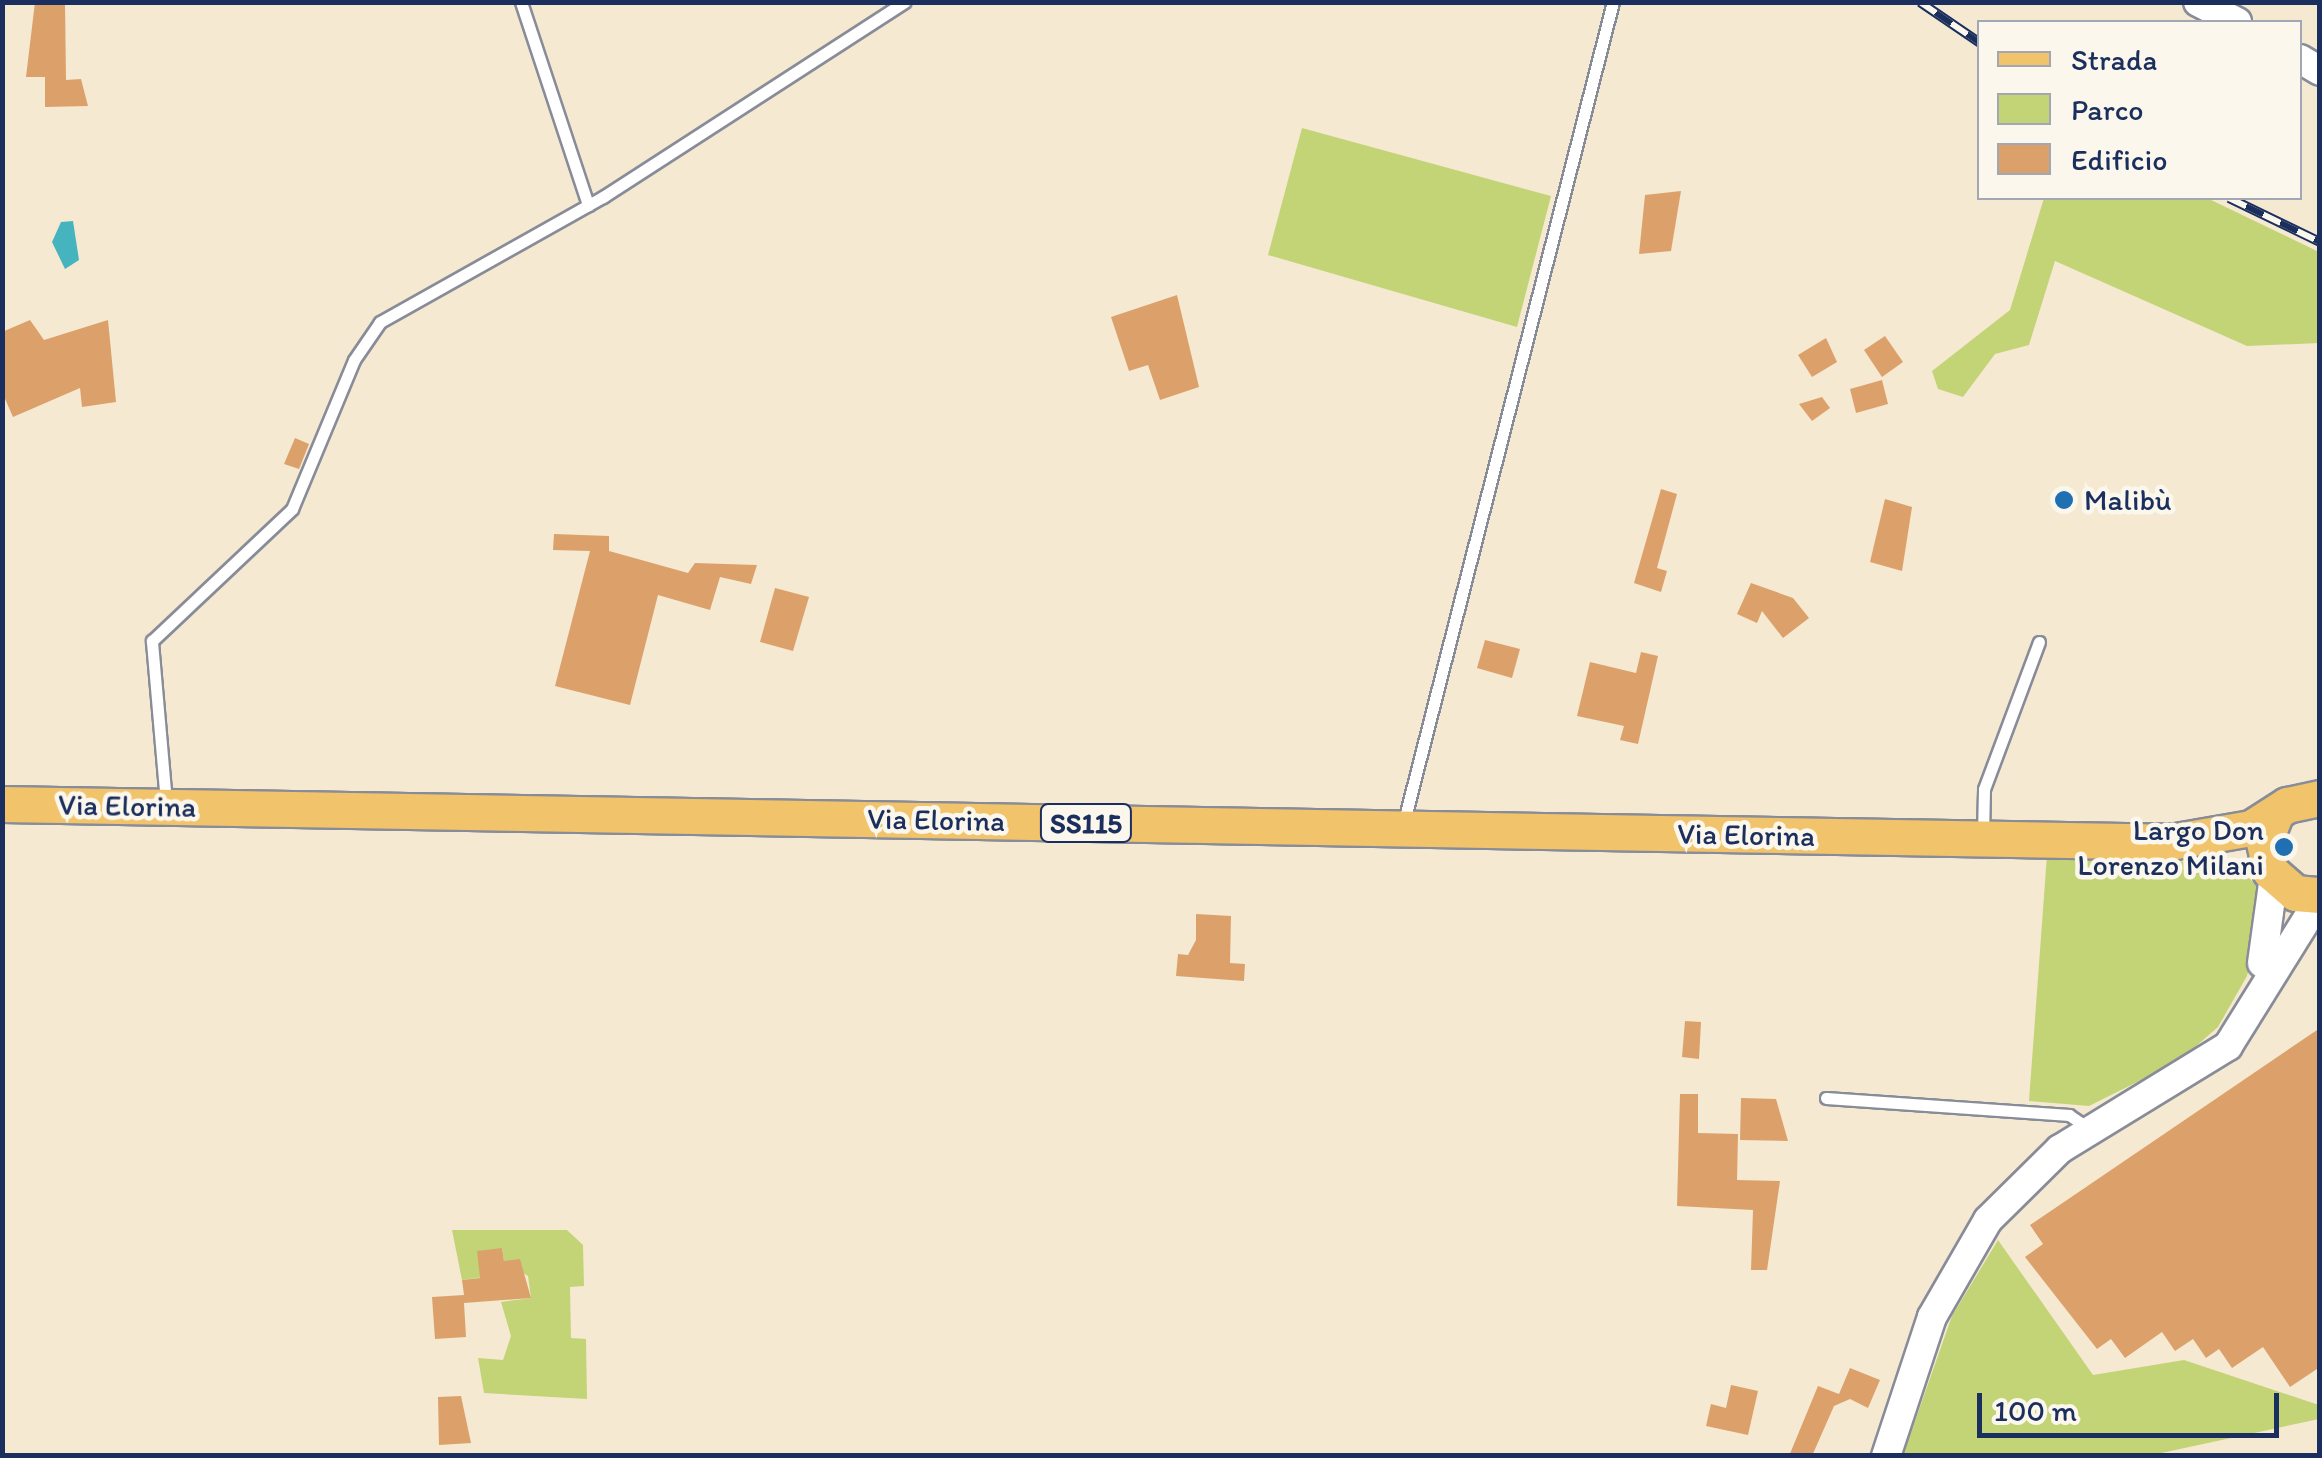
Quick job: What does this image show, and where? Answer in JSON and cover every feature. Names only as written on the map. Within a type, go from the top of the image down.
[{"type":"main road","points":[[2170,842],[2275,815],[2320,798]]},
{"type":"main road","name":"Via Elorina","points":[[2,804],[2170,842]]},
{"type":"main road","points":[[2272,874],[2264,842],[2275,815]]},
{"type":"main road","points":[[2170,842],[2272,874],[2320,896]]},
{"type":"street","points":[[2198,2],[2233,20]]},
{"type":"street","points":[[2257,989],[2272,874]]},
{"type":"street","points":[[1886,1456],[1954,1268],[2026,1179],[2090,1129],[2211,1062],[2320,896]]},
{"type":"lane","points":[[521,2],[588,205]]},
{"type":"lane","points":[[167,806],[150,656],[160,628],[292,509],[354,360],[380,322],[588,205],[904,2]]},
{"type":"lane","points":[[1402,829],[1614,2]]},
{"type":"lane","points":[[1982,838],[1984,789],[2039,642]]},
{"type":"lane","points":[[1826,1098],[2069,1115],[2090,1129]]},
{"type":"green space","points":[[1302,128],[1551,196],[1517,327],[1268,255]]},
{"type":"green space","points":[[2043,200],[2211,200],[2319,252],[2319,343],[2247,346],[2055,261],[2029,345],[1995,354],[1963,397],[1938,389],[1932,371],[2010,310]]},
{"type":"green space","points":[[2047,855],[2235,864],[2264,893],[2247,976],[2218,1027],[2179,1061],[2089,1106],[2029,1101]]},
{"type":"green space","points":[[452,1230],[567,1230],[583,1245],[584,1286],[570,1287],[571,1338],[586,1339],[587,1399],[484,1393],[478,1358],[503,1360],[511,1336],[501,1302],[531,1298],[528,1276],[504,1261],[502,1248],[484,1277],[462,1280]]},
{"type":"green space","points":[[1998,1240],[2093,1375],[2184,1360],[2319,1405],[2319,1419],[2152,1455],[1903,1455],[1952,1316]]},
{"type":"water","points":[[73,221],[79,260],[65,269],[52,242],[61,222]]},
{"type":"building","points":[[35,2],[65,2],[66,80],[81,79],[88,106],[45,107],[45,77],[26,77]]},
{"type":"building","points":[[1681,191],[1671,251],[1639,254],[1645,195]]},
{"type":"building","points":[[1177,295],[1199,387],[1160,400],[1148,365],[1129,371],[1111,317]]},
{"type":"building","points":[[30,320],[44,340],[108,320],[116,402],[82,407],[80,388],[13,417],[2,392],[2,332]]},
{"type":"building","points":[[1885,336],[1903,362],[1882,377],[1864,350]]},
{"type":"building","points":[[1826,338],[1837,362],[1812,377],[1798,355]]},
{"type":"building","points":[[1882,380],[1888,404],[1856,413],[1850,389]]},
{"type":"building","points":[[1822,397],[1830,408],[1812,421],[1799,404]]},
{"type":"building","points":[[295,438],[309,444],[299,469],[284,464]]},
{"type":"building","points":[[1661,489],[1677,494],[1657,568],[1667,571],[1661,592],[1634,583]]},
{"type":"building","points":[[1885,499],[1912,507],[1902,571],[1870,562]]},
{"type":"building","points":[[554,534],[609,536],[609,551],[688,573],[695,563],[757,565],[751,584],[720,577],[710,610],[658,595],[630,705],[555,686],[590,551],[553,550]]},
{"type":"building","points":[[1751,583],[1793,598],[1809,618],[1783,638],[1762,611],[1757,623],[1737,614]]},
{"type":"building","points":[[775,588],[809,597],[793,651],[760,642]]},
{"type":"building","points":[[1485,640],[1520,649],[1512,678],[1477,668]]},
{"type":"building","points":[[1641,652],[1658,656],[1638,744],[1620,740],[1624,726],[1577,716],[1590,662],[1636,673]]},
{"type":"building","points":[[1196,914],[1231,916],[1230,963],[1245,964],[1244,981],[1176,976],[1178,954],[1188,955],[1196,940]]},
{"type":"building","points":[[1685,1021],[1701,1022],[1699,1059],[1682,1057]]},
{"type":"building","points":[[2320,1028],[2320,1367],[2290,1387],[2263,1347],[2232,1368],[2219,1349],[2206,1358],[2193,1339],[2175,1351],[2162,1332],[2125,1358],[2111,1339],[2097,1349],[2025,1257],[2043,1244],[2030,1225]]},
{"type":"building","points":[[1680,1094],[1698,1094],[1698,1133],[1738,1134],[1737,1180],[1780,1181],[1767,1270],[1751,1270],[1753,1210],[1677,1206]]},
{"type":"building","points":[[1741,1098],[1776,1099],[1788,1141],[1740,1140]]},
{"type":"building","points":[[502,1248],[504,1261],[520,1259],[531,1298],[464,1303],[466,1337],[435,1339],[432,1297],[464,1295],[462,1280],[480,1278],[477,1251]]},
{"type":"building","points":[[1850,1368],[1880,1380],[1868,1408],[1850,1399],[1834,1406],[1812,1456],[1789,1456],[1818,1386],[1839,1394]]},
{"type":"building","points":[[1731,1385],[1758,1391],[1748,1435],[1706,1426],[1711,1404],[1726,1408]]},
{"type":"building","points":[[461,1396],[471,1443],[439,1445],[438,1397]]},
{"type":"railway","points":[[1920,2],[1977,41]]},
{"type":"railway","points":[[2233,200],[2320,242]]},
{"type":"place","name":"Malibù","points":[[2064,500]]},
{"type":"place","name":"Largo Don Lorenzo Milani","points":[[2284,847]]}]
